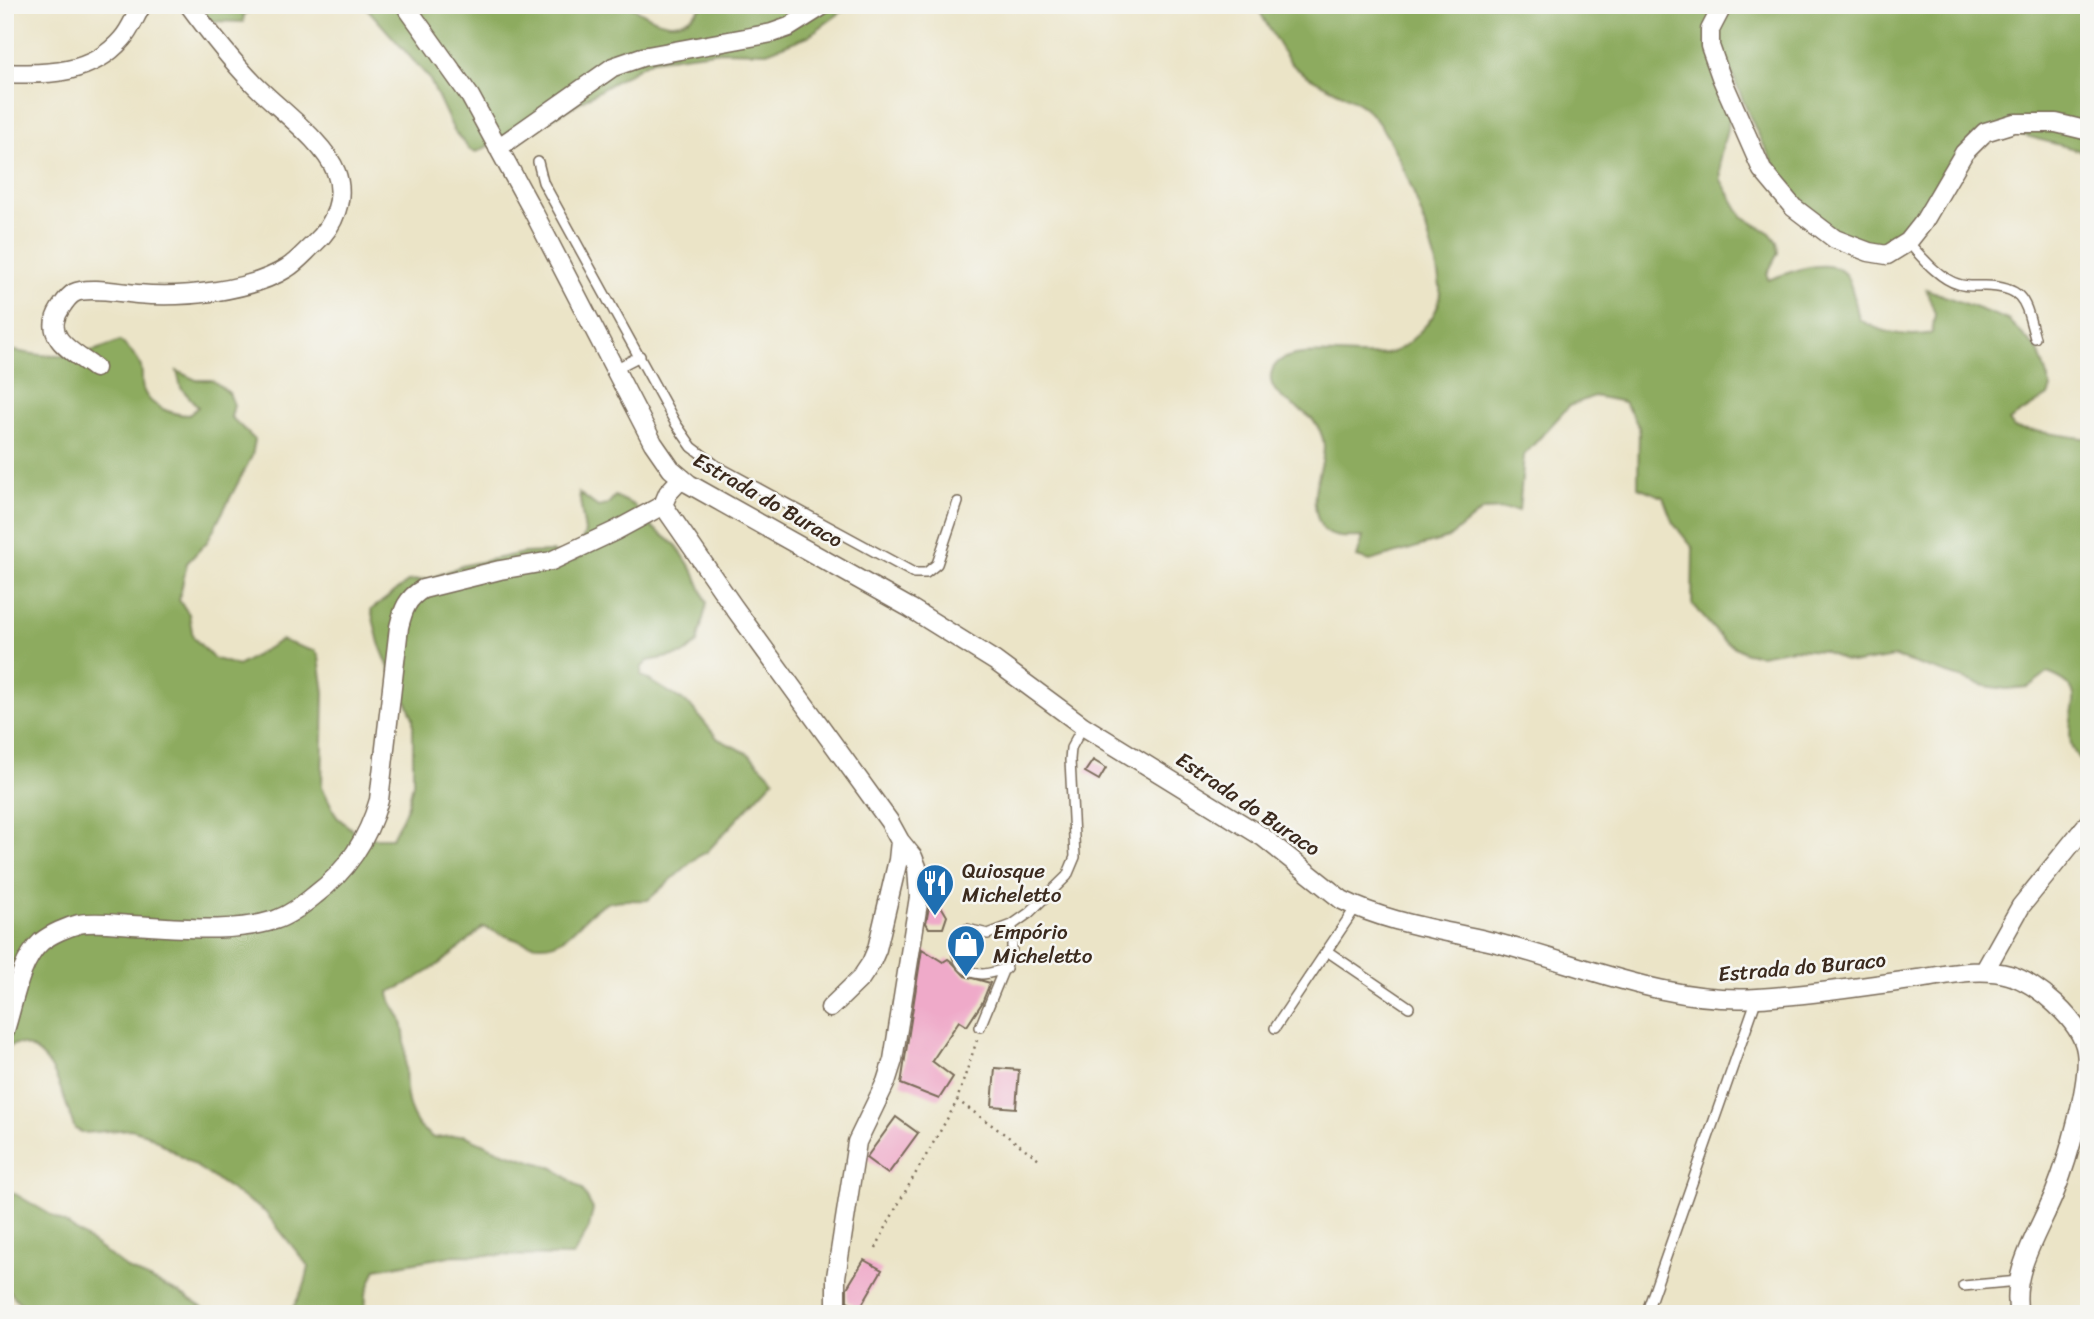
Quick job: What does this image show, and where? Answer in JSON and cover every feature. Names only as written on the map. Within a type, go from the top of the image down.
[{"type":"street","points":[[5,74],[46,75],[94,61],[109,52],[125,36],[142,5]]},
{"type":"street","points":[[95,368],[62,344],[54,328],[56,316],[71,294],[103,291],[155,296],[182,295],[260,281],[288,268],[326,234],[335,217],[340,188],[337,173],[328,157],[253,83],[189,5]]},
{"type":"street","name":"Estrada do Buraco","points":[[405,5],[470,96],[653,443],[671,469],[682,478],[910,608],[995,661],[1083,726],[1264,837],[1342,900],[1404,923],[1550,957],[1678,994],[1706,998],[1757,998],[1985,970],[2024,980],[2044,994],[2071,1023],[2086,1050],[2087,1067],[2075,1129],[2056,1191],[2019,1281],[2019,1314]]},
{"type":"street","points":[[498,148],[613,67],[642,57],[772,33],[789,27],[824,5]]},
{"type":"street","points":[[1723,5],[1710,30],[1710,46],[1762,170],[1793,207],[1835,239],[1870,252],[1887,255],[1908,242],[1923,223],[1964,153],[1985,132],[2014,123],[2056,123],[2089,131]]},
{"type":"street","points":[[5,1030],[30,957],[40,944],[57,933],[79,924],[197,928],[253,925],[276,920],[295,911],[335,880],[359,848],[373,821],[379,800],[399,627],[404,607],[413,595],[423,589],[499,570],[551,561],[663,505],[668,493],[682,478]]},
{"type":"street","points":[[663,505],[889,821],[917,867],[918,915],[893,1060],[886,1082],[857,1142],[836,1277],[836,1314]]},
{"type":"street","points":[[1985,970],[2021,906],[2089,822]]},
{"type":"street","points":[[830,1008],[861,978],[871,963],[889,900],[900,841]]},
{"type":"lane","points":[[538,162],[543,182],[676,425],[692,447],[717,466],[914,573],[926,573],[937,564],[958,502]]},
{"type":"lane","points":[[1908,242],[1943,276],[1957,284],[2000,286],[2024,299],[2035,338]]},
{"type":"lane","points":[[615,369],[639,356]]},
{"type":"lane","points":[[1006,969],[984,974],[974,972],[958,962],[954,950],[957,936],[967,929],[988,934],[1012,925],[1030,913],[1067,876],[1075,857],[1069,768],[1071,748],[1083,726]]},
{"type":"lane","points":[[1275,1028],[1356,907]]},
{"type":"lane","points":[[980,1027],[1006,969],[1012,949],[1012,925]]},
{"type":"lane","points":[[1326,951],[1409,1007]]},
{"type":"lane","points":[[1646,1314],[1757,998]]},
{"type":"lane","points":[[1963,1286],[2019,1281]]},
{"type":"path","points":[[876,1248],[893,1212],[958,1100],[980,1027]]},
{"type":"path","points":[[958,1100],[1039,1159]]},
{"type":"green space","points":[[188,5],[255,5],[244,15],[243,22],[210,21]]},
{"type":"green space","points":[[364,5],[629,5],[658,20],[676,23],[694,15],[703,5],[851,5],[808,36],[767,52],[721,51],[652,60],[554,117],[510,134],[477,152],[470,150],[454,131],[429,78]]},
{"type":"green space","points":[[1256,5],[2089,5],[2089,153],[2019,134],[1986,137],[1928,213],[1903,239],[1893,245],[1877,247],[1852,239],[1828,225],[1807,207],[1772,161],[1758,135],[1725,56],[1721,56],[1731,114],[1720,157],[1721,180],[1742,216],[1770,233],[1777,242],[1778,253],[1767,274],[1768,280],[1799,269],[1834,267],[1843,272],[1849,281],[1859,319],[1885,331],[1904,334],[1932,333],[1935,314],[1926,289],[2008,320],[2038,350],[2051,388],[2048,396],[2009,421],[2014,428],[2089,439],[2089,772],[2071,744],[2073,693],[2070,686],[2061,679],[2047,673],[2028,687],[2006,689],[1985,686],[1895,657],[1857,663],[1842,660],[1824,651],[1792,649],[1760,655],[1746,653],[1724,641],[1692,604],[1693,548],[1673,523],[1663,497],[1638,487],[1639,427],[1624,402],[1594,396],[1569,406],[1524,455],[1519,511],[1483,510],[1448,538],[1370,561],[1357,557],[1363,537],[1336,536],[1324,530],[1315,505],[1324,451],[1320,430],[1312,419],[1279,395],[1271,383],[1271,375],[1277,363],[1289,357],[1324,353],[1380,355],[1398,350],[1415,337],[1433,317],[1439,303],[1440,287],[1431,244],[1413,191],[1390,142],[1377,122],[1357,102],[1298,70],[1277,43]]},
{"type":"green space","points":[[120,341],[139,363],[143,389],[150,401],[169,412],[189,415],[198,407],[181,388],[177,371],[196,380],[212,380],[229,393],[234,405],[231,417],[255,440],[252,456],[207,542],[187,563],[179,600],[189,614],[193,637],[213,658],[238,666],[281,640],[315,650],[319,657],[324,692],[322,787],[337,817],[362,838],[392,838],[407,808],[413,783],[413,718],[379,643],[371,610],[409,581],[430,579],[461,566],[523,553],[552,552],[576,560],[585,532],[579,493],[598,507],[607,505],[615,496],[634,505],[648,524],[677,546],[695,574],[707,603],[697,643],[684,654],[648,661],[642,667],[641,675],[690,705],[718,739],[749,754],[774,779],[707,852],[697,857],[648,900],[620,900],[604,904],[568,935],[551,944],[527,943],[483,927],[439,964],[415,980],[389,992],[402,1022],[407,1099],[418,1125],[433,1138],[464,1135],[500,1151],[554,1168],[582,1189],[593,1209],[589,1228],[573,1256],[456,1255],[376,1269],[366,1294],[365,1314],[290,1314],[305,1284],[309,1267],[265,1212],[147,1134],[131,1129],[84,1133],[75,1129],[57,1079],[46,1061],[23,1045],[10,1046],[5,1051],[5,349],[36,355],[63,356],[90,352]]},
{"type":"green space","points":[[5,1188],[68,1225],[128,1269],[177,1292],[213,1314],[36,1314],[18,1301],[5,1286]]},
{"type":"building","points":[[1093,760],[1106,768],[1099,780],[1085,772]]},
{"type":"building","name":"Quiosque Micheletto","points":[[941,906],[947,916],[943,928],[929,928],[926,923],[929,907]]},
{"type":"building","points":[[922,949],[943,962],[948,959],[965,976],[990,983],[982,1003],[967,1026],[959,1021],[932,1061],[953,1077],[939,1099],[901,1084]]},
{"type":"building","points":[[995,1068],[1019,1070],[1016,1108],[992,1106]]},
{"type":"building","points":[[896,1117],[918,1133],[888,1174],[866,1158]]},
{"type":"building","points":[[864,1260],[882,1270],[860,1308],[847,1301],[847,1288]]},
{"type":"place","name":"Quiosque Micheletto","points":[[935,917]]},
{"type":"place","name":"Empório Micheletto","points":[[966,978]]}]
